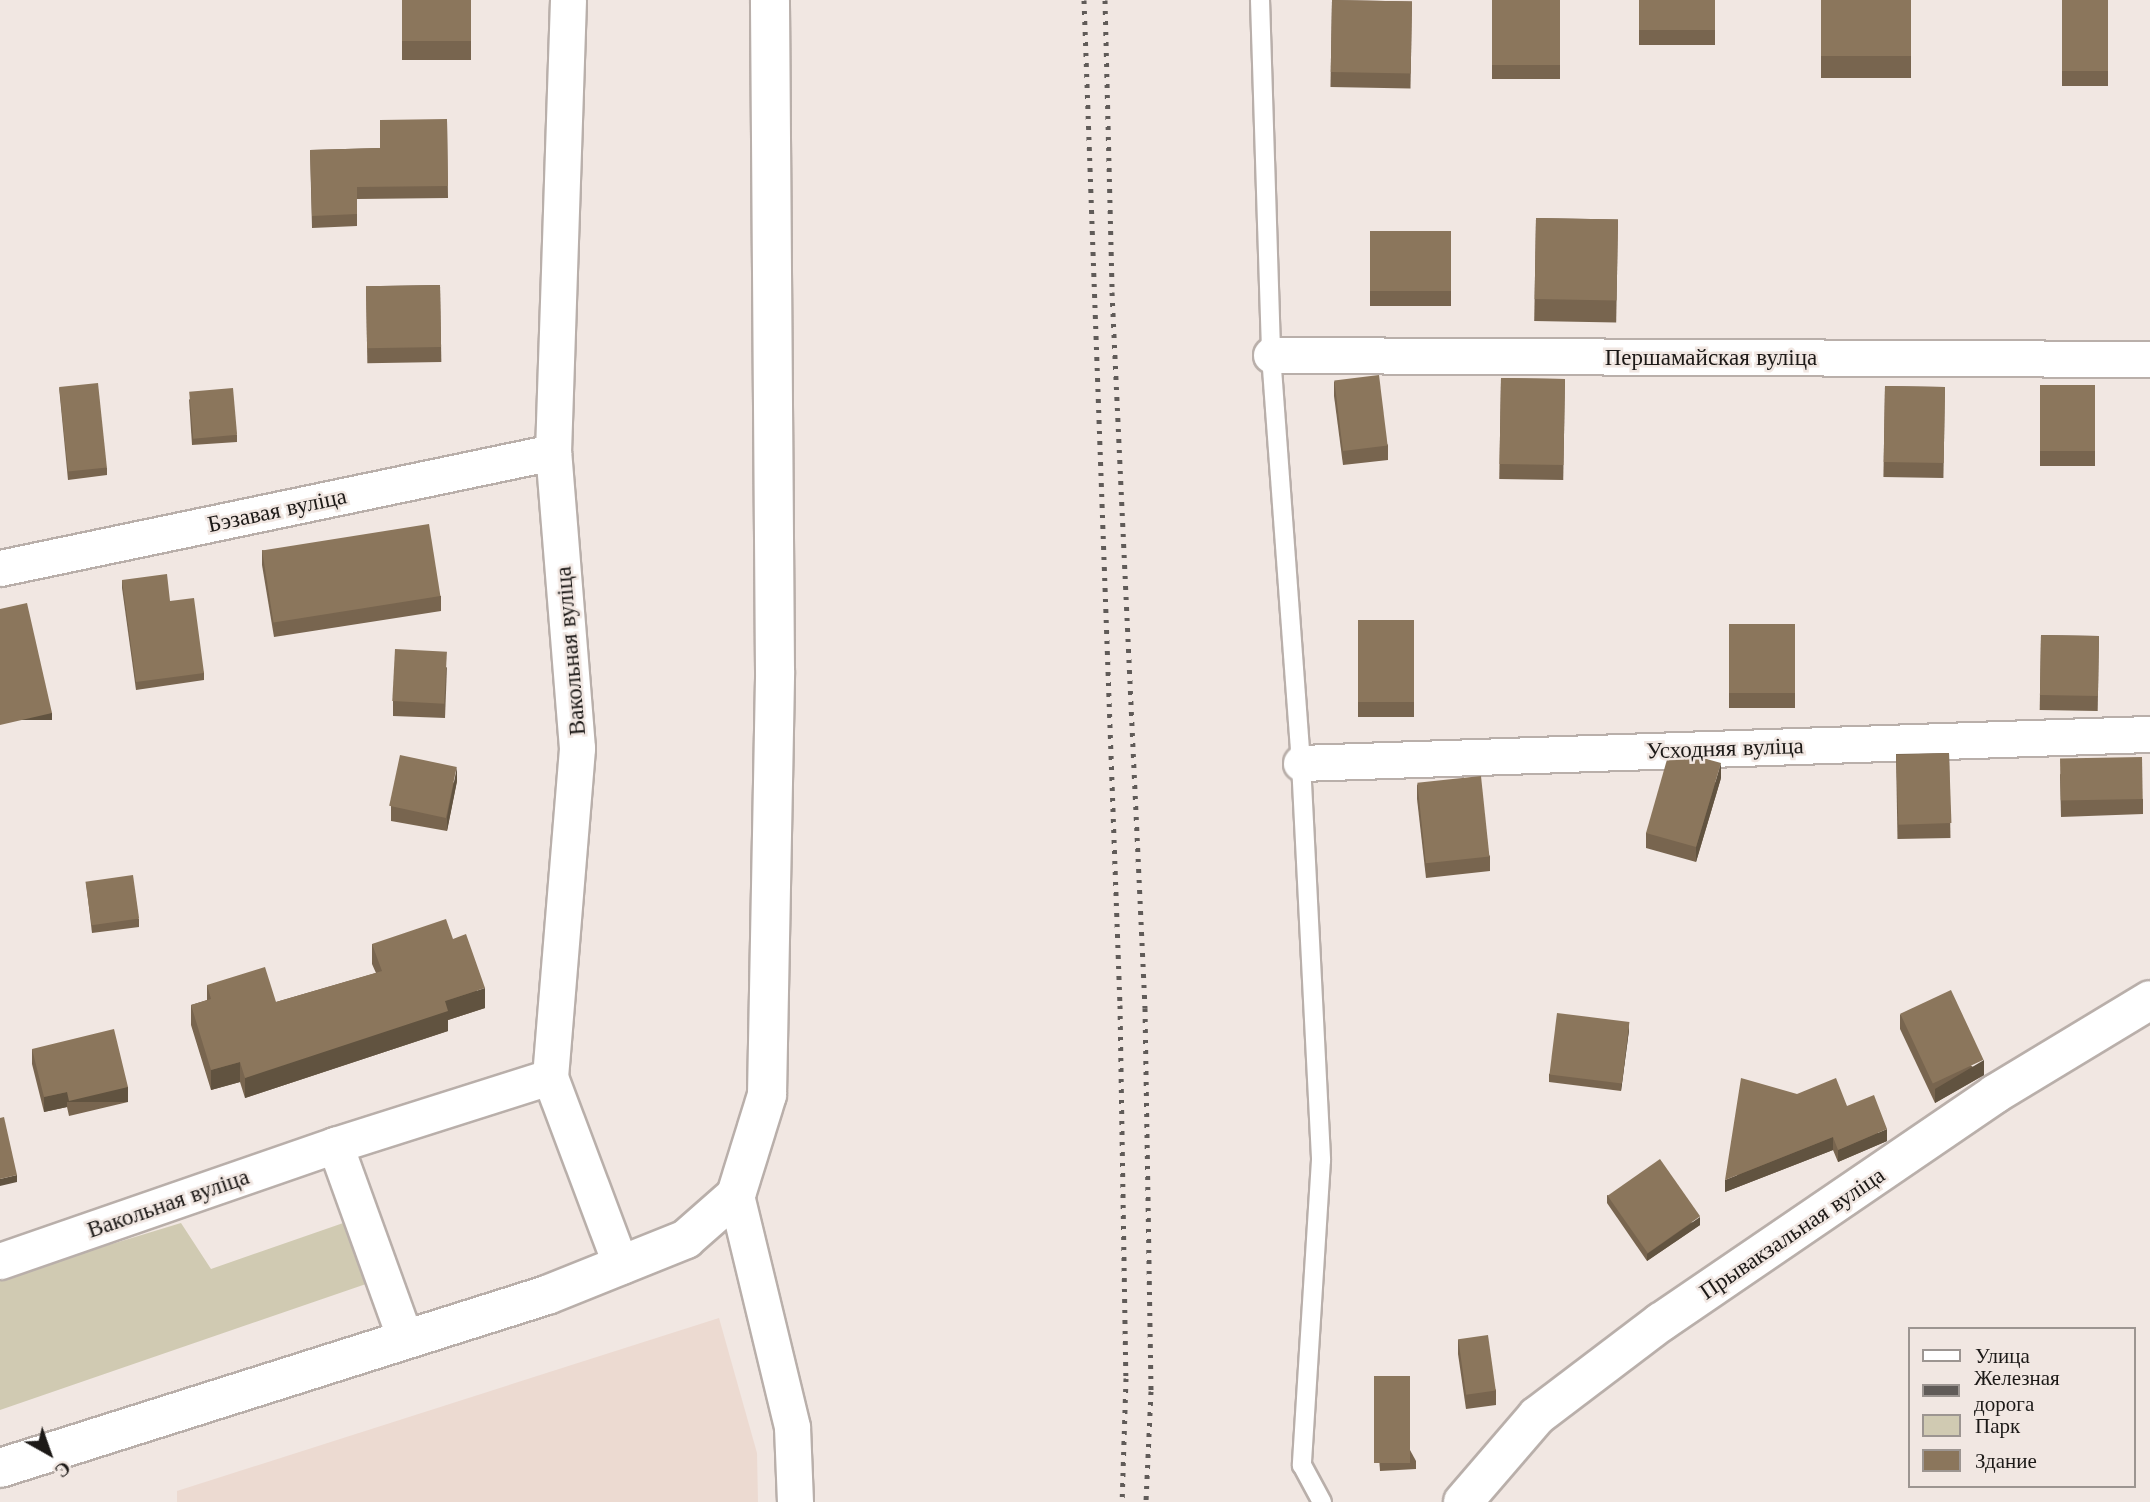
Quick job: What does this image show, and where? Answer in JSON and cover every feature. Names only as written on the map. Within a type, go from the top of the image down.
[{"type":"main road","points":[[0,1468],[547,1295],[686,1239],[736,1195],[767,1095],[775,671],[770,0]]},
{"type":"main road","name":"Прывакзальная вуліца","points":[[1463,1502],[1537,1416],[1661,1322],[1995,1094],[2150,999]]},
{"type":"street","name":"Вакольная вуліца","points":[[0,1261],[335,1145],[550,1077],[578,748],[553,452],[568,0]]},
{"type":"street","name":"Першамайская вуліца","points":[[1271,355],[2150,359]]},
{"type":"street","name":"Бэзавая вуліца","points":[[0,568],[553,452]]},
{"type":"street","name":"Усходняя вуліца","points":[[1301,762],[2150,734]]},
{"type":"street","points":[[550,1077],[621,1266]]},
{"type":"street","points":[[335,1145],[405,1338]]},
{"type":"street","points":[[736,1195],[792,1427],[795,1502]]},
{"type":"lane","points":[[1260,0],[1271,355],[1301,762],[1321,1160],[1302,1465],[1322,1502]]},
{"type":"shaded area","points":[[719,1318],[757,1453],[758,1502],[177,1502],[177,1491]]},
{"type":"green space","points":[[349,1221],[366,1284],[0,1410],[0,1278],[181,1223],[211,1269]]},
{"type":"building","points":[[402,0],[471,0],[471,41],[402,41]]},
{"type":"building","points":[[1332,0],[1412,1],[1411,73],[1331,72]]},
{"type":"building","points":[[1492,0],[1560,0],[1560,65],[1492,65]]},
{"type":"building","points":[[1639,0],[1715,0],[1715,30],[1639,30]]},
{"type":"building","points":[[1821,0],[1911,0],[1911,56],[1821,56]]},
{"type":"building","points":[[2062,0],[2108,0],[2108,71],[2062,71]]},
{"type":"building","points":[[447,119],[448,186],[357,187],[357,214],[312,216],[310,150],[380,148],[380,120]]},
{"type":"building","points":[[1536,218],[1618,219],[1617,300],[1535,299]]},
{"type":"building","points":[[1370,231],[1451,231],[1451,291],[1370,291]]},
{"type":"building","points":[[440,285],[441,347],[367,348],[366,286]]},
{"type":"building","points":[[1379,375],[1388,445],[1343,451],[1334,380]]},
{"type":"building","points":[[1501,378],[1565,379],[1563,465],[1499,464]]},
{"type":"building","points":[[98,383],[107,468],[68,472],[59,387]]},
{"type":"building","points":[[2040,385],[2095,385],[2095,451],[2040,451]]},
{"type":"building","points":[[1885,386],[1945,387],[1944,463],[1884,462]]},
{"type":"building","points":[[233,388],[237,435],[193,439],[189,392]]},
{"type":"building","points":[[429,524],[440,596],[274,623],[262,550]]},
{"type":"building","points":[[167,574],[170,601],[194,598],[204,673],[136,682],[122,580]]},
{"type":"building","points":[[27,603],[52,713],[0,725],[0,609]]},
{"type":"building","points":[[1358,620],[1414,620],[1414,702],[1358,702]]},
{"type":"building","points":[[1729,624],[1795,624],[1795,693],[1729,693]]},
{"type":"building","points":[[2041,635],[2099,636],[2098,696],[2040,695]]},
{"type":"building","points":[[395,649],[447,652],[444,704],[392,701]]},
{"type":"building","points":[[1949,753],[1951,823],[1898,825],[1896,755]]},
{"type":"building","points":[[400,755],[457,767],[446,818],[389,806]]},
{"type":"building","points":[[1692,755],[1721,763],[1696,847],[1646,833],[1668,756]]},
{"type":"building","points":[[2142,757],[2143,799],[2061,800],[2060,758]]},
{"type":"building","points":[[1481,776],[1489,857],[1426,863],[1417,783]]},
{"type":"building","points":[[133,875],[139,919],[92,925],[85,882]]},
{"type":"building","points":[[446,919],[453,939],[466,934],[485,988],[445,1001],[448,1011],[245,1078],[240,1062],[211,1070],[191,1005],[211,999],[207,985],[265,967],[276,1002],[382,971],[372,944]]},
{"type":"building","points":[[1951,990],[1984,1060],[1933,1083],[1900,1014]]},
{"type":"building","points":[[1557,1013],[1629,1022],[1622,1083],[1549,1075]]},
{"type":"building","points":[[114,1029],[128,1087],[69,1101],[67,1092],[44,1097],[32,1049]]},
{"type":"building","points":[[1741,1078],[1797,1094],[1836,1078],[1847,1106],[1874,1095],[1887,1129],[1838,1150],[1833,1137],[1725,1180]]},
{"type":"building","points":[[4,1117],[17,1175],[0,1179],[0,1118]]},
{"type":"building","points":[[1660,1159],[1700,1216],[1648,1253],[1608,1196]]},
{"type":"building","points":[[1488,1335],[1496,1390],[1466,1395],[1458,1339]]},
{"type":"building","points":[[1374,1376],[1410,1376],[1410,1463],[1374,1463]]},
{"type":"railway","points":[[1084,0],[1120,1005],[1126,1378],[1122,1502]]},
{"type":"railway","points":[[1105,0],[1112,292],[1145,1008],[1151,1391],[1146,1502]]}]
